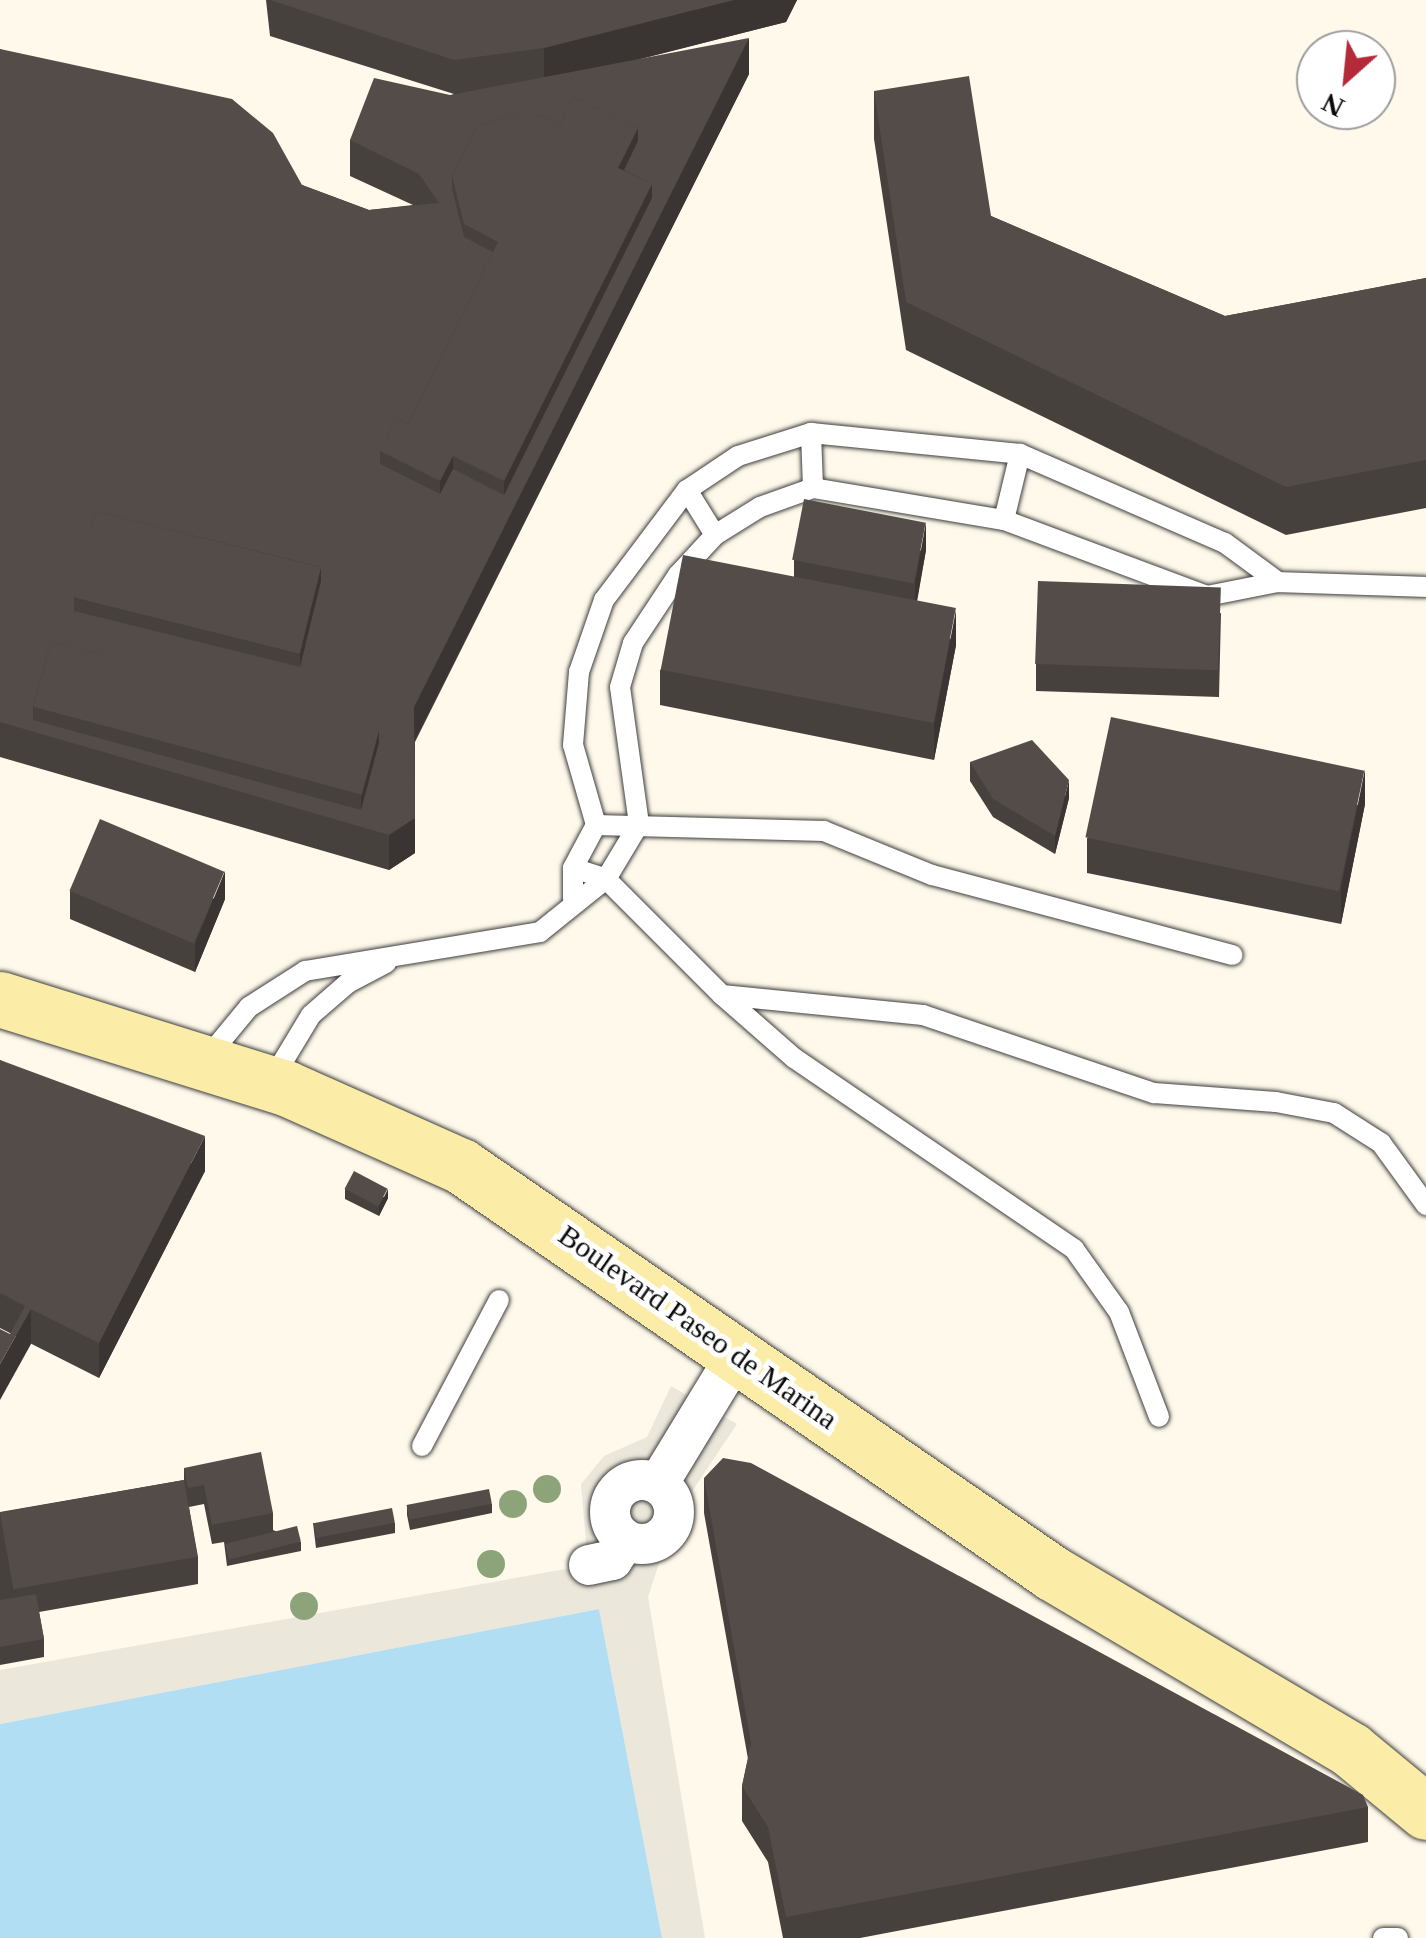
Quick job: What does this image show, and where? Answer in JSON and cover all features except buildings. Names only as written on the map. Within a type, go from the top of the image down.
[{"type":"main road","name":"Boulevard Paseo de Marina","points":[[0,999],[365,1118],[460,1166],[1079,1591],[1351,1750],[1426,1812]]},
{"type":"main road","name":"Boulevard Paseo de Marina","points":[[1351,1750],[1426,1770]]},
{"type":"street","points":[[588,1565],[612,1560],[626,1540],[648,1543],[669,1530],[674,1508],[658,1484],[737,1354]]},
{"type":"lane","points":[[812,433],[813,488]]},
{"type":"lane","points":[[573,900],[573,868],[596,824],[573,745],[579,672],[604,600],[687,490],[738,456],[812,433],[1020,454],[1225,543],[1278,582]]},
{"type":"lane","points":[[1004,520],[1020,454]]},
{"type":"lane","points":[[204,1063],[237,1019],[292,978],[327,964],[392,960],[540,932],[573,900],[606,878],[639,824],[620,687],[633,643],[654,609],[714,535],[760,507],[813,488],[1004,520],[1208,596],[1278,582],[1426,586]]},
{"type":"lane","points":[[687,490],[714,535]]},
{"type":"lane","points":[[596,824],[824,831],[932,876],[1233,955]]},
{"type":"lane","points":[[573,868],[606,878],[722,994],[794,1058],[1074,1249],[1119,1312],[1159,1416]]},
{"type":"lane","points":[[270,1084],[312,1015],[348,983],[392,960]]},
{"type":"lane","points":[[722,994],[923,1015],[1154,1093],[1276,1102],[1334,1114],[1381,1143],[1426,1205]]},
{"type":"lane","points":[[422,1446],[499,1300]]},
{"type":"lane","points":[[1383,1938],[1398,1938]]},
{"type":"shaded area","points":[[671,1386],[737,1424],[691,1493],[681,1538],[661,1557],[648,1597],[705,1938],[662,1938],[599,1609],[0,1724],[0,1670],[588,1565],[581,1484],[604,1456],[647,1437]]},
{"type":"water","points":[[599,1609],[662,1938],[0,1938],[0,1724]]}]
